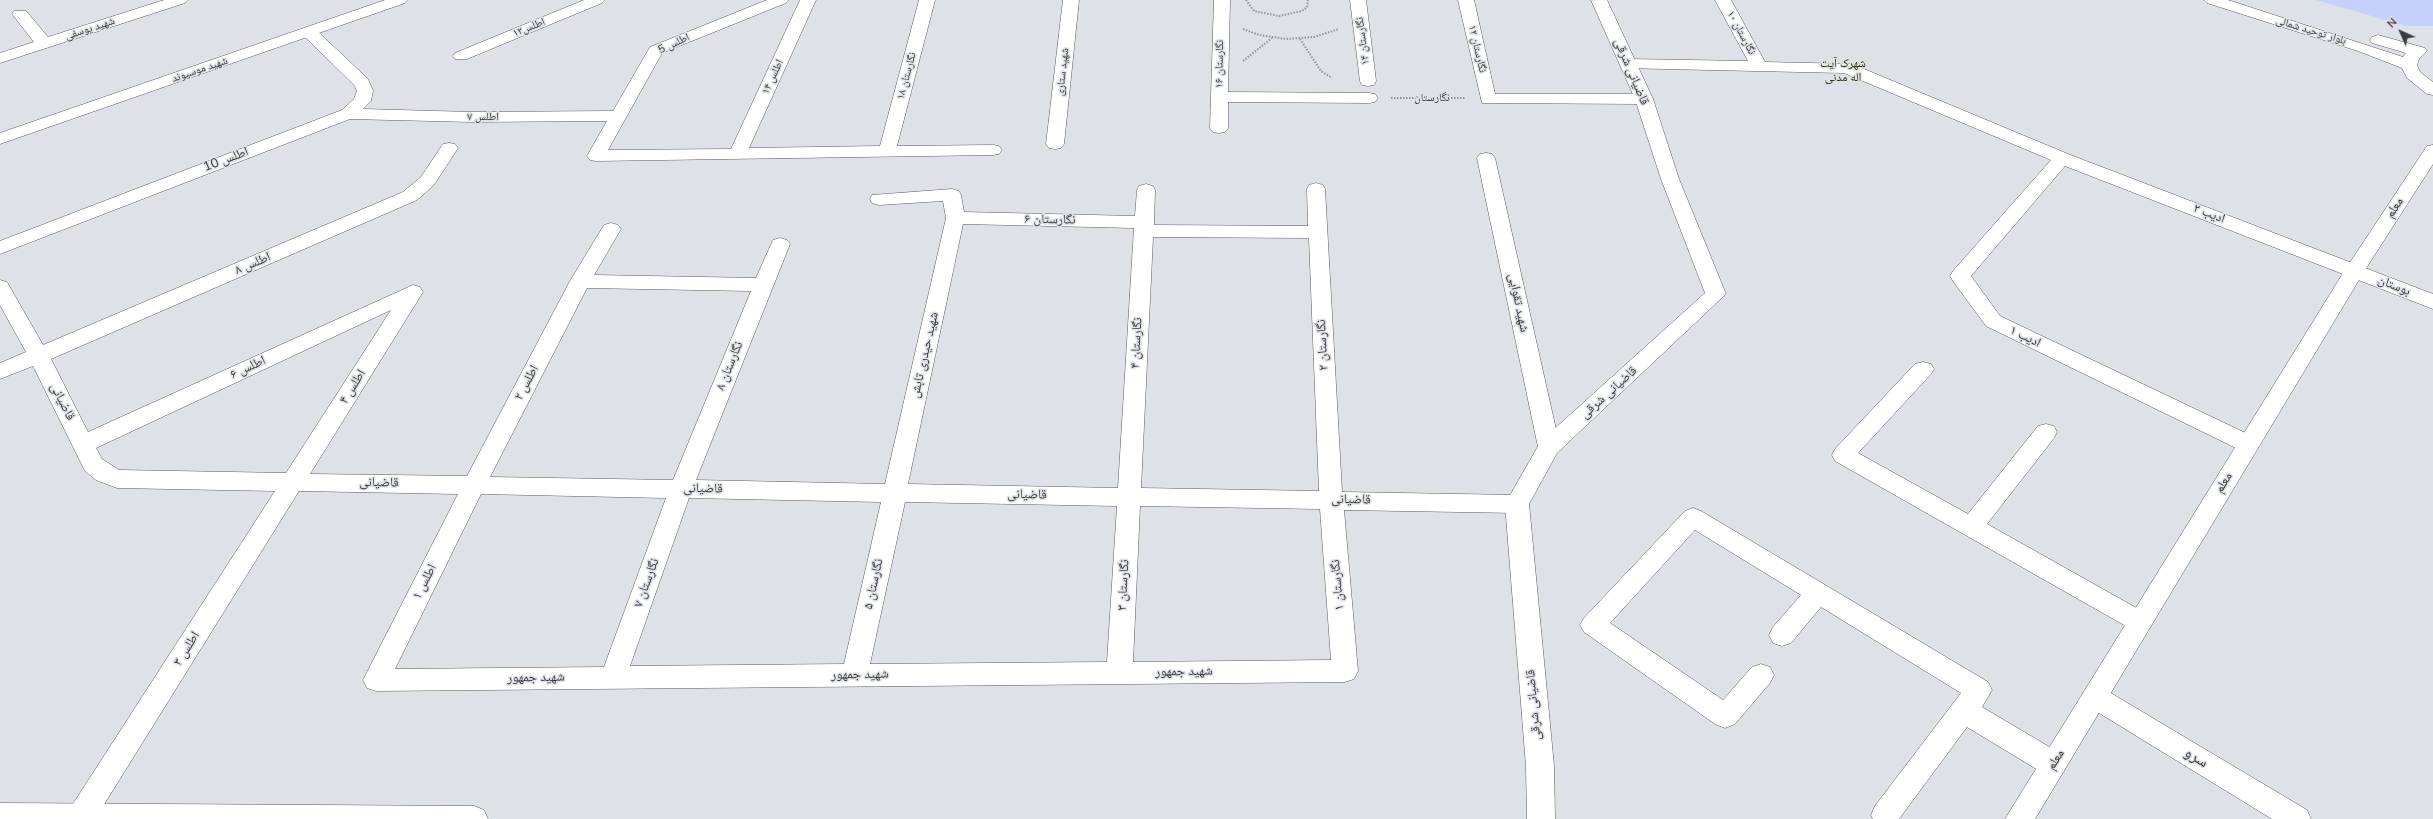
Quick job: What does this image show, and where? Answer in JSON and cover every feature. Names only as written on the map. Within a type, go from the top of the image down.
[{"type":"street","name":"شهید یوسفی","points":[[0,58],[180,0]]},
{"type":"street","name":"شهید موسیوند","points":[[0,139],[400,0]]},
{"type":"street","name":"اطلس۱۲","points":[[461,56],[597,0]]},
{"type":"street","name":"اطلس 5","points":[[738,153],[596,156],[656,50],[781,0]]},
{"type":"street","name":"اطلس ۱۴","points":[[738,153],[808,0]]},
{"type":"street","name":"نگارستان ۱۸","points":[[887,152],[928,0]]},
{"type":"street","name":"شهید ستاری","points":[[1055,144],[1071,0]]},
{"type":"street","name":"نگارستان ۱۲","points":[[1466,0],[1488,98]]},
{"type":"street","name":"قاضیانی شرقی","points":[[1542,819],[1540,766],[1517,504],[1549,447],[1716,294],[1670,178],[1644,100],[1599,0]]},
{"type":"street","name":"نگارستان ۱۰","points":[[1723,0],[1759,66]]},
{"type":"street","name":"بلوار توحید شمالی","points":[[2212,0],[2364,48],[2409,65]]},
{"type":"street","name":"بلوار توحید شمالی","points":[[2253,0],[2426,50]]},
{"type":"street","name":"نگارستان ۱۴","points":[[1359,6],[1368,90]]},
{"type":"street","name":"نگارستان ۱۶","points":[[1219,128],[1222,7]]},
{"type":"street","points":[[20,14],[45,44]]},
{"type":"street","name":"اطلس 10","points":[[0,248],[348,114],[362,101],[365,91],[362,83],[309,32]]},
{"type":"street","points":[[2426,50],[2411,57],[2409,65],[2414,74],[2433,90]]},
{"type":"street","name":"ادیب ۲","points":[[1628,64],[1846,68],[2062,158],[2355,270]]},
{"type":"street","points":[[1220,97],[1368,90]]},
{"type":"street","points":[[1488,98],[1644,100]]},
{"type":"street","name":"اطلس ۷","points":[[348,114],[472,117],[619,116]]},
{"type":"street","name":"اطلس ۸","points":[[0,372],[410,196],[428,181],[449,148]]},
{"type":"street","points":[[738,153],[993,150]]},
{"type":"street","name":"معلم","points":[[2019,819],[2355,270],[2433,150]]},
{"type":"street","name":"شهید تقوایی","points":[[1486,158],[1549,447]]},
{"type":"street","name":"ادیب ۱","points":[[2062,158],[1960,276],[1993,321],[2248,444]]},
{"type":"street","name":"نگارستان ۲","points":[[1316,189],[1331,500]]},
{"type":"street","name":"نگارستان ۴","points":[[1128,496],[1146,190]]},
{"type":"street","points":[[879,199],[952,195],[956,218]]},
{"type":"street","name":"نگارستان ۶","points":[[956,218],[1318,232]]},
{"type":"street","name":"شهید حیدری تابش","points":[[894,492],[956,218]]},
{"type":"street","name":"اطلس ۲","points":[[474,485],[580,280],[611,229]]},
{"type":"street","name":"نگارستان ۸","points":[[681,488],[780,244]]},
{"type":"street","name":"بوستان","points":[[2355,270],[2433,302]]},
{"type":"street","points":[[580,280],[763,285]]},
{"type":"street","name":"قاضیانی","points":[[0,287],[39,356],[84,444],[93,465],[104,474],[116,479],[1517,504]]},
{"type":"street","name":"اطلس ۶","points":[[84,444],[413,292]]},
{"type":"street","name":"اطلس ۴","points":[[293,482],[413,292]]},
{"type":"street","points":[[1923,369],[1843,455],[2140,622]]},
{"type":"street","points":[[1971,527],[2046,432]]},
{"type":"street","name":"اطلس ۳","points":[[81,816],[293,482]]},
{"type":"street","name":"اطلس ۱","points":[[376,680],[474,485]]},
{"type":"street","name":"نگارستان ۷","points":[[613,678],[681,488]]},
{"type":"street","name":"نگارستان ۵","points":[[855,675],[894,492]]},
{"type":"street","name":"نگارستان ۳","points":[[1119,673],[1128,496]]},
{"type":"street","name":"نگارستان ۱","points":[[1331,500],[1345,671]]},
{"type":"street","points":[[1761,675],[1725,716],[1593,624],[1693,517],[1979,690],[1885,815]]},
{"type":"street","points":[[1782,635],[1818,592]]},
{"type":"street","name":"شهید جمهور","points":[[376,680],[1345,671]]},
{"type":"street","name":"سرو","points":[[2095,697],[2297,819]]},
{"type":"street","points":[[1963,710],[2053,764]]},
{"type":"street","points":[[0,816],[474,819]]},
{"type":"path","points":[[1246,0],[1249,7],[1254,11],[1279,16],[1302,10],[1307,7],[1308,0]]},
{"type":"path","points":[[1222,7],[1232,23],[1247,31],[1272,38],[1300,38],[1338,30],[1348,25],[1359,6]]},
{"type":"path","points":[[1220,73],[1232,69],[1272,38]]},
{"type":"path","name":"نگارستان","points":[[1300,38],[1321,71],[1337,80],[1368,90],[1488,98]]},
{"type":"shaded area","points":[[2316,0],[2433,0],[2433,26],[2406,26]]},
{"type":"district","name":"شهرک آیت اله مدنی","points":[[1843,71]]}]
